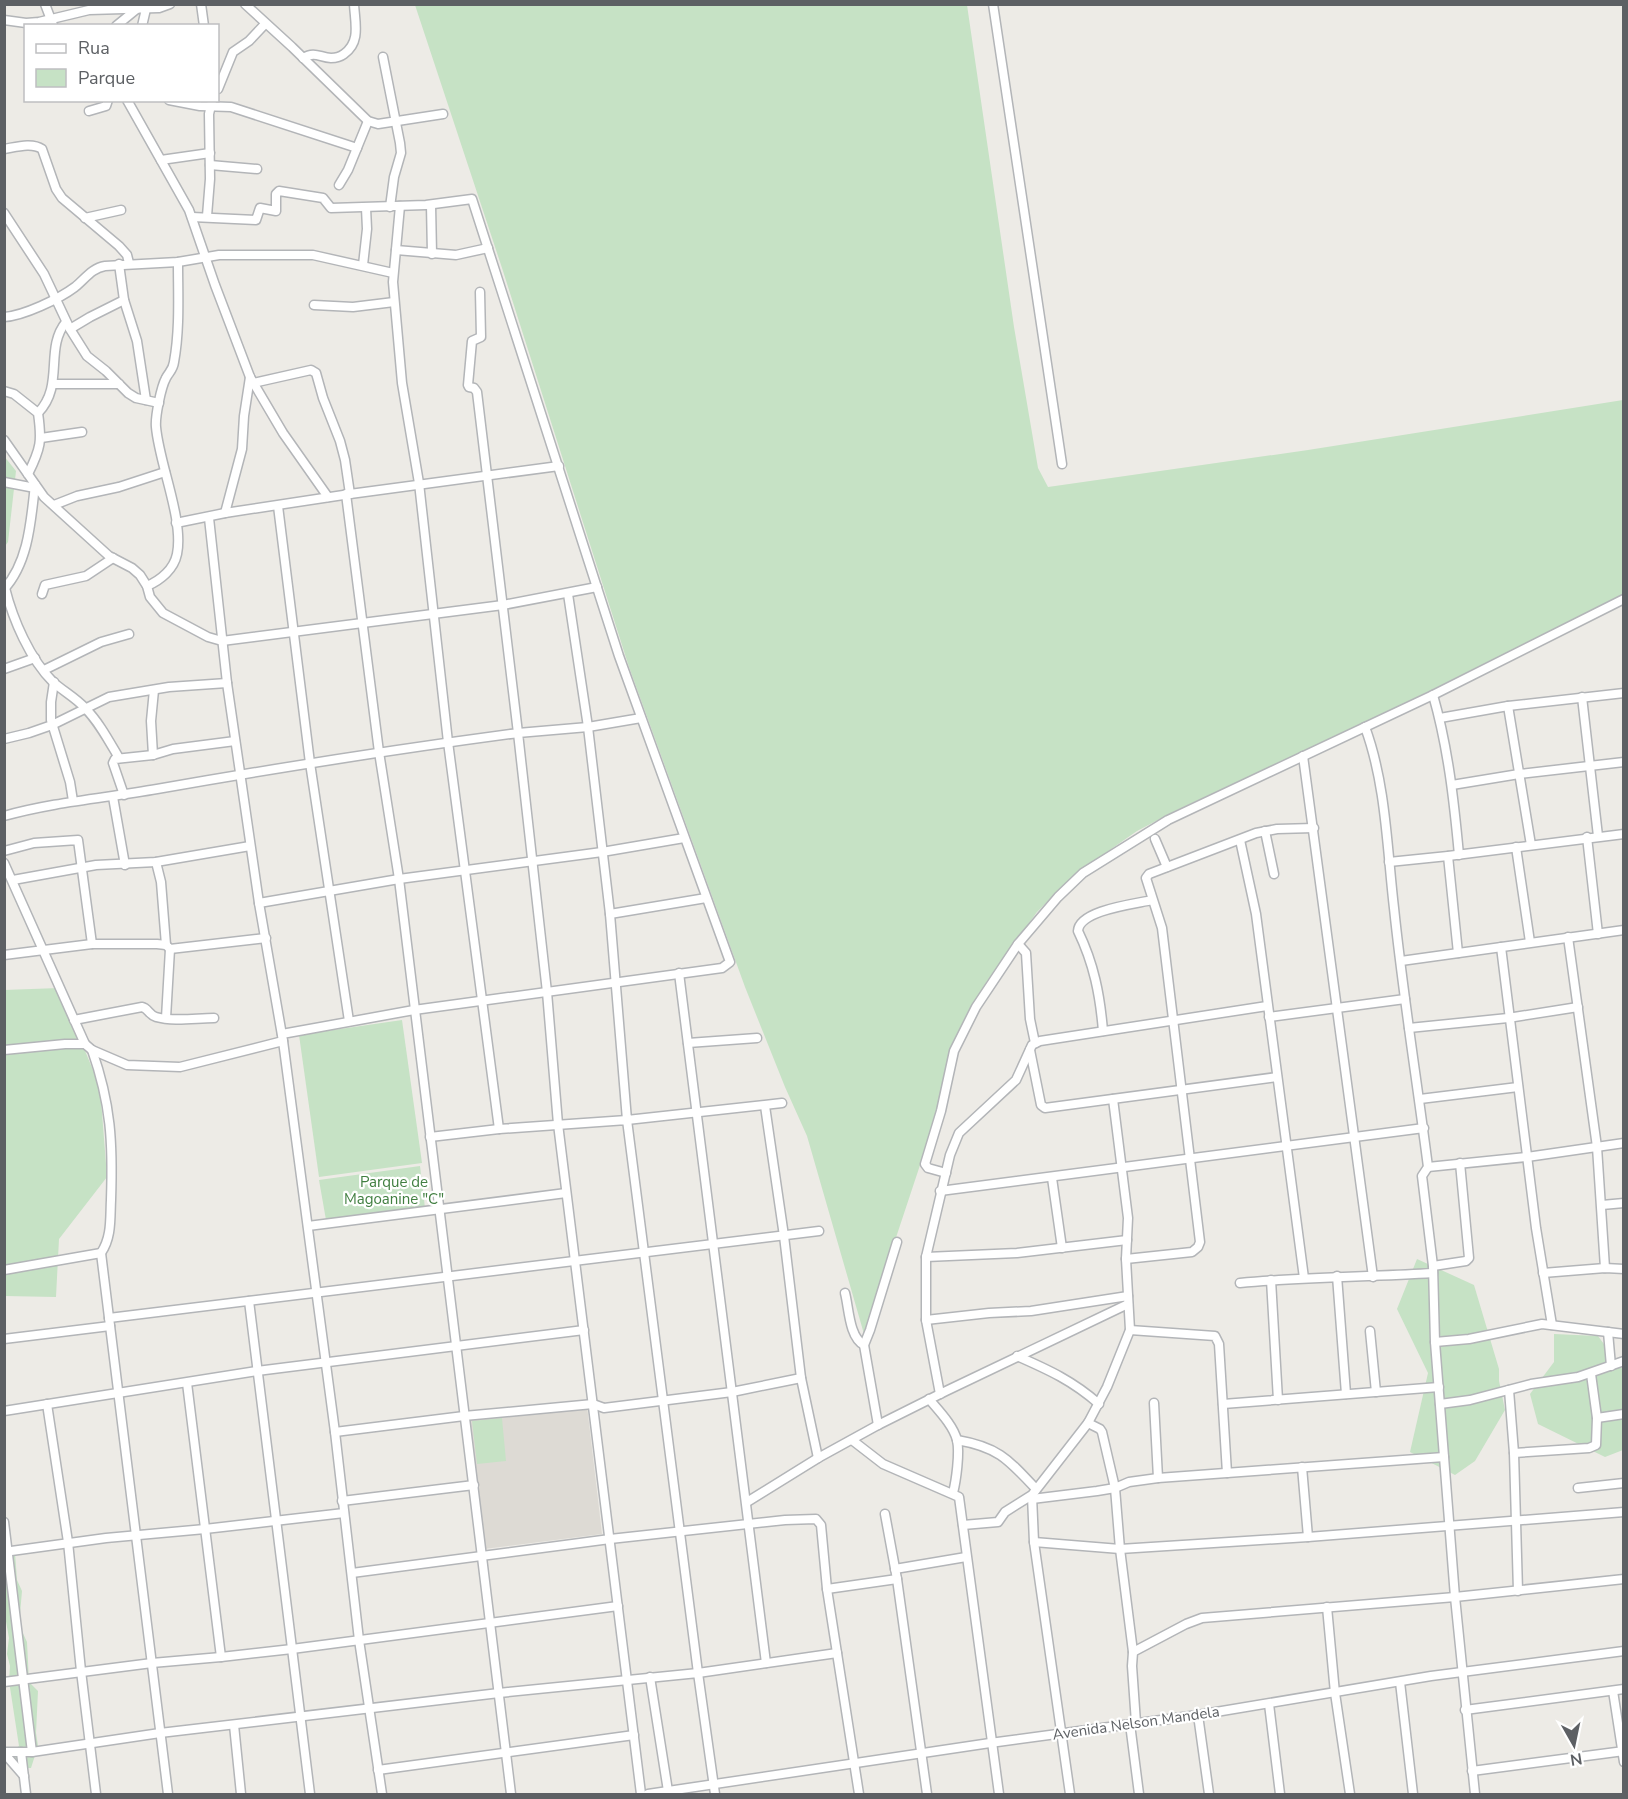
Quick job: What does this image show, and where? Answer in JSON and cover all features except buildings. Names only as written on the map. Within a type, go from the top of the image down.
[{"type":"street","points":[[45,4],[52,23]]},
{"type":"street","points":[[4,20],[52,23],[89,10],[159,8],[170,4]]},
{"type":"street","points":[[201,4],[204,24]]},
{"type":"street","points":[[245,4],[368,121],[378,124],[443,114]]},
{"type":"street","points":[[303,58],[313,53],[333,58],[340,57],[351,49],[355,43],[354,4]]},
{"type":"street","points":[[993,4],[1062,464]]},
{"type":"street","points":[[119,24],[142,9]]},
{"type":"street","points":[[142,9],[142,24]]},
{"type":"street","points":[[219,82],[233,52],[249,41],[266,24]]},
{"type":"street","points":[[383,57],[398,121],[401,153],[394,177],[390,207]]},
{"type":"street","points":[[89,111],[106,106],[107,102]]},
{"type":"street","points":[[128,102],[192,216],[214,285],[252,380],[283,433],[328,497]]},
{"type":"street","points":[[207,216],[210,165],[209,114],[212,103],[231,107],[357,148]]},
{"type":"street","points":[[339,185],[346,176],[368,121]]},
{"type":"street","points":[[4,149],[38,146],[42,150],[56,189],[62,198],[120,246],[127,255],[129,263]]},
{"type":"street","points":[[161,160],[210,153]]},
{"type":"street","points":[[210,165],[257,169]]},
{"type":"street","points":[[4,1050],[65,1044],[88,1047],[127,1065],[180,1067],[283,1037],[349,1021],[723,968],[730,962],[641,718],[472,199],[431,205],[331,208],[323,198],[279,191],[276,194],[276,211],[260,208],[256,220],[192,216]]},
{"type":"street","points":[[431,205],[432,254]]},
{"type":"street","points":[[400,206],[393,273],[405,405],[419,483],[448,742],[499,1129]]},
{"type":"street","points":[[363,266],[367,229],[366,208]]},
{"type":"street","points":[[85,218],[121,210]]},
{"type":"street","points":[[4,213],[9,226],[44,274],[68,326],[87,356],[128,393],[159,403]]},
{"type":"street","points":[[396,250],[456,255],[488,248]]},
{"type":"street","points":[[4,317],[25,313],[56,298],[73,289],[100,267],[119,264],[178,262],[206,257],[313,255],[393,273]]},
{"type":"street","points":[[147,586],[157,582],[165,575],[177,554],[176,523],[155,424],[165,380],[172,372],[174,363],[178,327],[178,262]]},
{"type":"street","points":[[119,264],[124,300],[137,341],[146,400]]},
{"type":"street","points":[[480,292],[481,336],[472,341],[468,385],[477,393],[547,992],[558,1124],[574,1262],[641,1794]]},
{"type":"street","points":[[38,413],[45,405],[53,384],[59,334],[68,326],[124,300]]},
{"type":"street","points":[[314,305],[353,307],[394,302]]},
{"type":"street","points":[[252,380],[311,370],[316,373],[340,441],[379,752],[399,879],[511,1794]]},
{"type":"street","points":[[225,513],[242,449],[244,416],[252,380]]},
{"type":"street","points":[[53,384],[118,384]]},
{"type":"street","points":[[4,391],[14,394],[38,413],[41,438],[36,458],[28,474]]},
{"type":"street","points":[[41,438],[82,432]]},
{"type":"street","points":[[4,440],[35,487],[113,558],[132,567],[140,575],[147,586],[150,597],[163,613],[208,637],[222,640],[293,632],[503,605],[597,587]]},
{"type":"street","points":[[176,523],[225,513],[419,483],[559,466]]},
{"type":"street","points":[[54,505],[76,496],[119,487],[165,472]]},
{"type":"street","points":[[4,482],[35,487]]},
{"type":"street","points":[[35,487],[29,527],[20,563],[13,579],[5,589],[18,625],[35,658],[54,682],[85,708],[107,737],[119,758]]},
{"type":"street","points":[[278,506],[310,763],[349,1021]]},
{"type":"street","points":[[209,518],[227,682],[250,846],[283,1037],[326,1362],[359,1640],[382,1794]]},
{"type":"street","points":[[42,594],[45,585],[86,576],[113,558]]},
{"type":"street","points":[[568,594],[588,727],[610,914],[627,1120],[714,1790]]},
{"type":"street","points":[[946,1173],[928,1168],[925,1164],[954,1051],[982,996],[1018,944],[1058,897],[1094,865],[1168,820],[1433,694],[1623,599]]},
{"type":"street","points":[[44,670],[101,642],[129,634]]},
{"type":"street","points":[[4,669],[35,658]]},
{"type":"street","points":[[54,682],[50,710],[52,725],[70,782],[73,801]]},
{"type":"street","points":[[4,739],[52,725],[109,697],[227,682]]},
{"type":"street","points":[[153,755],[151,721],[154,690]]},
{"type":"street","points":[[1440,718],[1508,706],[1623,693]]},
{"type":"street","points":[[1433,694],[1440,718],[1452,785],[1459,855]]},
{"type":"street","points":[[1582,697],[1598,836]]},
{"type":"street","points":[[1508,706],[1531,844]]},
{"type":"street","points":[[4,816],[73,801],[113,797],[379,752],[518,733],[588,727],[641,718]]},
{"type":"street","points":[[1365,727],[1375,756],[1405,999],[1424,1128],[1428,1167],[1422,1176],[1433,1270],[1435,1342],[1443,1457],[1461,1672],[1475,1794]]},
{"type":"street","points":[[124,795],[113,763],[119,758],[153,755],[173,749],[235,741]]},
{"type":"street","points":[[1303,756],[1373,1277]]},
{"type":"street","points":[[1452,785],[1519,774],[1623,762]]},
{"type":"street","points":[[113,797],[125,865]]},
{"type":"street","points":[[1126,1259],[1192,1252],[1198,1247],[1199,1233],[1188,1159],[1182,1089],[1160,918],[1152,900],[1147,876],[1265,831],[1314,828]]},
{"type":"street","points":[[1265,831],[1274,874]]},
{"type":"street","points":[[1389,862],[1623,834]]},
{"type":"street","points":[[1587,837],[1598,934]]},
{"type":"street","points":[[259,903],[399,879],[602,852],[684,838]]},
{"type":"street","points":[[1155,838],[1167,867]]},
{"type":"street","points":[[4,851],[34,843],[76,840],[79,842],[92,944]]},
{"type":"street","points":[[1240,840],[1254,902],[1304,1278]]},
{"type":"street","points":[[13,880],[96,865],[156,862],[250,846]]},
{"type":"street","points":[[1516,847],[1530,942]]},
{"type":"street","points":[[1448,856],[1458,953]]},
{"type":"street","points":[[156,862],[161,882],[168,947],[166,1018]]},
{"type":"street","points":[[4,863],[103,1082],[110,1119],[113,1150],[109,1231],[108,1240],[100,1253],[168,1794]]},
{"type":"street","points":[[610,914],[706,898]]},
{"type":"street","points":[[1103,1031],[1094,969],[1078,927],[1085,919],[1102,912],[1152,900]]},
{"type":"street","points":[[1401,961],[1623,930]]},
{"type":"street","points":[[1568,937],[1596,1147],[1605,1268]]},
{"type":"street","points":[[4,955],[92,944],[168,947],[266,938]]},
{"type":"street","points":[[1018,944],[1026,953],[1032,1046],[1041,1105],[1045,1108],[1277,1077]]},
{"type":"street","points":[[1501,947],[1508,1018],[1552,1325]]},
{"type":"street","points":[[680,973],[695,1112],[750,1524],[766,1663]]},
{"type":"street","points":[[1269,1017],[1405,999]]},
{"type":"street","points":[[74,1020],[141,1006],[146,1007],[155,1017],[214,1018]]},
{"type":"street","points":[[1032,1046],[1103,1031],[1267,1006]]},
{"type":"street","points":[[1409,1028],[1508,1018],[1578,1007]]},
{"type":"street","points":[[688,1043],[757,1038]]},
{"type":"street","points":[[940,1394],[926,1320],[926,1257],[940,1191],[959,1133],[1016,1080],[1032,1046]]},
{"type":"street","points":[[1420,1099],[1518,1087]]},
{"type":"street","points":[[963,1526],[998,1522],[1010,1509],[1034,1494],[1088,1423],[1099,1404],[1130,1330],[1126,1259],[1128,1218],[1120,1169],[1113,1099]]},
{"type":"street","points":[[430,1137],[499,1129],[627,1120],[782,1103]]},
{"type":"street","points":[[765,1106],[801,1378],[818,1458]]},
{"type":"street","points":[[940,1191],[1424,1128]]},
{"type":"street","points":[[1428,1167],[1623,1143]]},
{"type":"street","points":[[1240,1283],[1337,1276],[1373,1277],[1433,1270],[1466,1261],[1469,1258],[1460,1163]]},
{"type":"street","points":[[1052,1178],[1062,1248]]},
{"type":"street","points":[[308,1226],[566,1193]]},
{"type":"street","points":[[1602,1205],[1623,1203]]},
{"type":"street","points":[[4,1339],[249,1301],[819,1231]]},
{"type":"street","points":[[926,1257],[1017,1253],[1127,1240]]},
{"type":"street","points":[[878,1425],[864,1345],[897,1242]]},
{"type":"street","points":[[4,1270],[100,1253]]},
{"type":"street","points":[[1543,1273],[1605,1268],[1623,1269]]},
{"type":"street","points":[[1337,1276],[1346,1394]]},
{"type":"street","points":[[1271,1280],[1278,1400]]},
{"type":"street","points":[[845,1293],[854,1334],[859,1343],[864,1345]]},
{"type":"street","points":[[926,1320],[1128,1300]]},
{"type":"street","points":[[747,1502],[818,1458],[878,1425],[1128,1300]]},
{"type":"street","points":[[249,1301],[310,1794]]},
{"type":"street","points":[[1435,1342],[1469,1339],[1527,1325],[1552,1325],[1623,1334]]},
{"type":"street","points":[[4,1411],[257,1371],[584,1330]]},
{"type":"street","points":[[1130,1330],[1215,1336],[1219,1344],[1227,1473]]},
{"type":"street","points":[[1370,1331],[1376,1392]]},
{"type":"street","points":[[1608,1332],[1611,1366]]},
{"type":"street","points":[[1017,1356],[1064,1377],[1099,1404]]},
{"type":"street","points":[[1440,1404],[1470,1400],[1531,1384],[1591,1374],[1623,1360]]},
{"type":"street","points":[[1514,1453],[1593,1448],[1597,1442],[1597,1418],[1591,1374]]},
{"type":"street","points":[[334,1432],[464,1416],[593,1404],[604,1408],[732,1392],[801,1378]]},
{"type":"street","points":[[187,1383],[221,1657]]},
{"type":"street","points":[[1223,1404],[1438,1387]]},
{"type":"street","points":[[1509,1390],[1514,1453],[1518,1591]]},
{"type":"street","points":[[929,1399],[950,1426],[957,1440],[953,1493]]},
{"type":"street","points":[[1155,1403],[1158,1478]]},
{"type":"street","points":[[47,1404],[68,1542],[96,1794]]},
{"type":"street","points":[[1597,1418],[1623,1414]]},
{"type":"street","points":[[1088,1423],[1102,1432],[1115,1488],[1119,1549],[1134,1652],[1132,1666],[1133,1723],[1139,1794]]},
{"type":"street","points":[[852,1440],[883,1464],[953,1493],[961,1501],[990,1743],[999,1794]]},
{"type":"street","points":[[957,1440],[976,1443],[998,1452],[1034,1494],[1034,1542],[1070,1794]]},
{"type":"street","points":[[1034,1494],[1115,1488],[1129,1482],[1158,1478],[1443,1457]]},
{"type":"street","points":[[1302,1467],[1308,1537]]},
{"type":"street","points":[[1578,1488],[1623,1483]]},
{"type":"street","points":[[342,1501],[474,1485]]},
{"type":"street","points":[[1034,1542],[1119,1549],[1308,1537],[1623,1512]]},
{"type":"street","points":[[6,1551],[68,1542],[344,1513]]},
{"type":"street","points":[[885,1514],[896,1574],[927,1794]]},
{"type":"street","points":[[352,1573],[610,1539],[784,1520],[819,1521],[827,1589],[859,1794]]},
{"type":"street","points":[[4,1522],[32,1752]]},
{"type":"street","points":[[827,1589],[966,1557]]},
{"type":"street","points":[[1134,1652],[1202,1618],[1455,1597],[1623,1579]]},
{"type":"street","points":[[4,1682],[81,1671],[292,1649],[618,1606]]},
{"type":"street","points":[[1327,1607],[1335,1693],[1350,1794]]},
{"type":"street","name":"Avenida Nelson Mandela","points":[[648,1794],[714,1790],[990,1743],[1269,1704],[1461,1672],[1623,1651]]},
{"type":"street","points":[[4,1752],[32,1752],[160,1733],[499,1693],[698,1673],[837,1653]]},
{"type":"street","points":[[650,1677],[668,1791]]},
{"type":"street","points":[[1400,1682],[1413,1794]]},
{"type":"street","points":[[1465,1710],[1623,1689]]},
{"type":"street","points":[[1613,1691],[1623,1762]]},
{"type":"street","points":[[1269,1704],[1281,1794]]},
{"type":"street","points":[[1198,1714],[1209,1794]]},
{"type":"street","points":[[234,1725],[241,1794]]},
{"type":"street","points":[[378,1770],[634,1735]]},
{"type":"street","points":[[1472,1771],[1623,1751]]},
{"type":"street","points":[[4,1752],[24,1776]]},
{"type":"street","points":[[21,1752],[26,1794]]},
{"type":"shaded area","points":[[587,1406],[602,1534],[484,1549],[469,1418]]},
{"type":"green space","points":[[415,5],[967,5],[1014,327],[1038,468],[1048,487],[1308,450],[1623,400],[1623,595],[1377,717],[1177,810],[1137,831],[1074,875],[1037,912],[987,981],[969,1012],[952,1051],[932,1129],[864,1334],[807,1136],[745,987],[629,667],[503,271]]},
{"type":"green space","points":[[4,456],[16,471],[8,542],[5,546]]},
{"type":"green space","points":[[59,988],[100,1087],[107,1177],[59,1239],[56,1297],[5,1296],[4,990]]},
{"type":"green space","points":[[402,1020],[422,1163],[319,1177],[299,1035]]},
{"type":"green space","name":"Parque de Magoanine \"C\"","points":[[420,1166],[425,1208],[326,1220],[319,1180]]},
{"type":"green space","points":[[1417,1259],[1474,1285],[1499,1369],[1505,1410],[1475,1461],[1455,1475],[1410,1452],[1428,1373],[1397,1309]]},
{"type":"green space","points":[[1554,1334],[1598,1336],[1623,1370],[1623,1450],[1605,1457],[1538,1424],[1530,1394],[1554,1362]]},
{"type":"green space","points":[[502,1418],[506,1461],[477,1464],[472,1421]]},
{"type":"green space","points":[[15,1553],[17,1580],[22,1591],[19,1625],[27,1642],[29,1682],[38,1691],[36,1733],[38,1746],[31,1768],[11,1768],[6,1755],[19,1746],[9,1681],[10,1666],[7,1654],[9,1638],[5,1616],[4,1557]]}]
